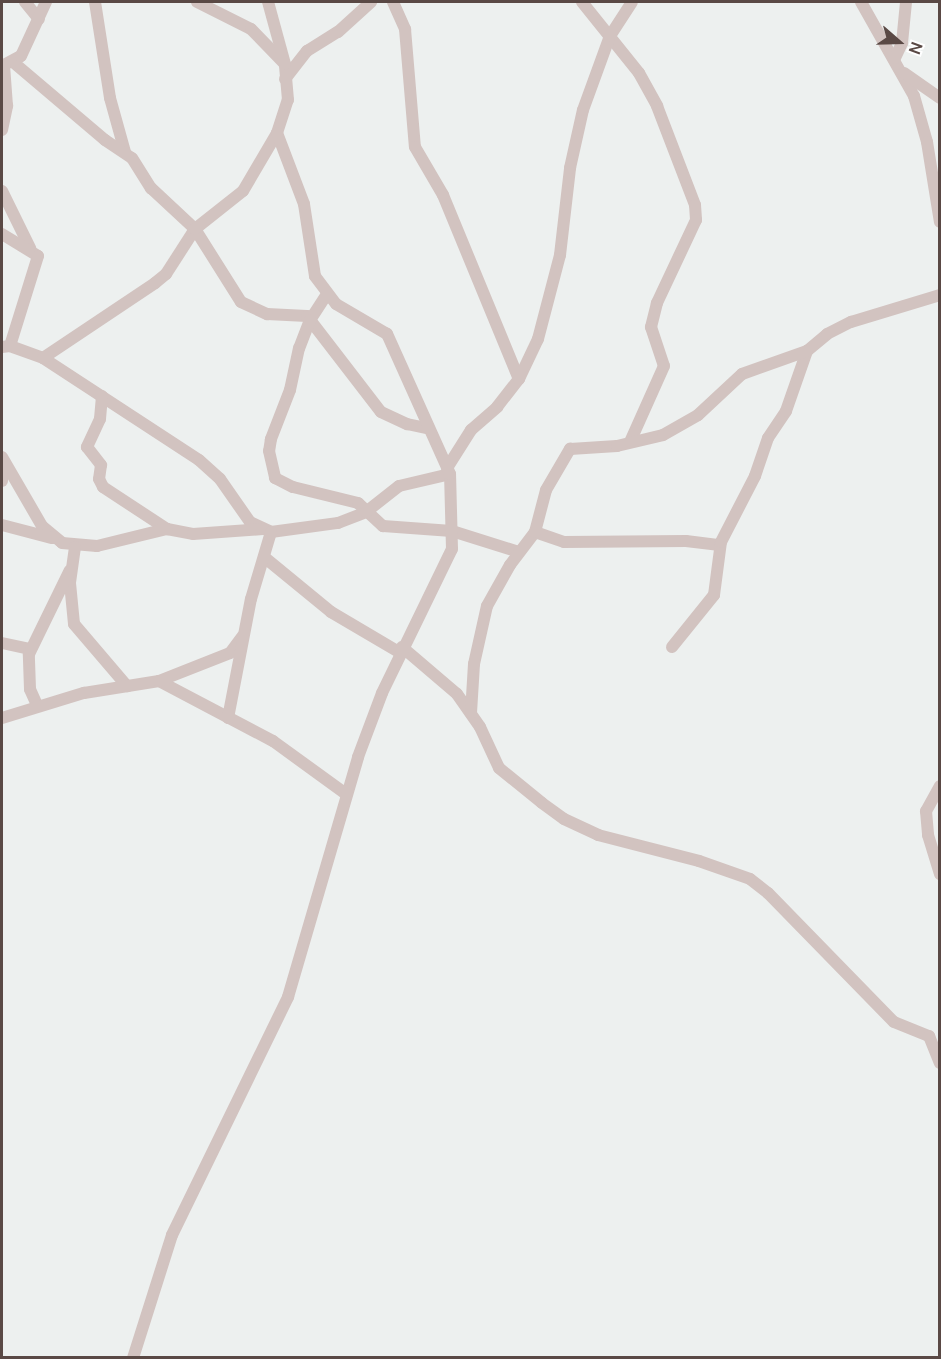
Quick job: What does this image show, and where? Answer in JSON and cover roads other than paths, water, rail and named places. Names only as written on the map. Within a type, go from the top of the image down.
[{"type":"street","points":[[25,2],[39,19]]},
{"type":"street","points":[[6,64],[27,47],[46,2]]},
{"type":"street","points":[[95,2],[110,98],[125,152],[151,188],[195,229],[241,302],[267,314],[302,314],[310,320],[381,412],[407,424],[426,428]]},
{"type":"street","points":[[197,2],[251,29],[285,64]]},
{"type":"street","points":[[43,358],[160,278],[195,229],[236,199],[278,133],[288,100],[285,64],[268,2]]},
{"type":"street","points":[[285,79],[306,51],[339,32],[371,2]]},
{"type":"street","points":[[393,2],[405,29],[415,147],[443,195],[519,379]]},
{"type":"street","points":[[582,2],[639,73],[657,106],[695,206],[696,220],[657,303],[651,327],[664,366],[630,442]]},
{"type":"street","points":[[102,396],[100,418],[87,447],[101,465],[99,482],[150,522],[167,530],[193,534],[338,524],[366,512],[399,486],[448,471],[471,430],[497,407],[519,379],[538,339],[560,255],[574,144],[610,36],[632,2]]},
{"type":"street","points":[[861,2],[904,73],[927,142],[939,222]]},
{"type":"street","points":[[896,58],[902,43],[906,2]]},
{"type":"street","points":[[6,64],[105,140],[125,152]]},
{"type":"street","points":[[2,130],[7,106],[6,64]]},
{"type":"street","points":[[904,73],[939,99]]},
{"type":"street","points":[[133,1358],[172,1235],[288,997],[346,794],[400,650],[449,558],[452,531],[448,471],[426,428],[387,334],[327,294],[311,265],[304,204],[278,133]]},
{"type":"street","points":[[2,191],[30,248]]},
{"type":"street","points":[[2,234],[30,248],[38,255],[38,264],[6,346],[43,358],[207,466],[250,522],[267,530]]},
{"type":"street","points":[[327,294],[310,320],[271,438],[273,472],[286,485],[358,503],[366,512],[387,527],[452,531],[519,552]]},
{"type":"street","points":[[471,713],[474,664],[482,621],[493,592],[535,532],[546,490],[570,449],[643,442],[673,431],[710,406],[742,374],[807,351],[827,334],[851,322],[939,295]]},
{"type":"street","points":[[672,647],[714,595],[719,578],[720,545],[755,476],[768,438],[786,411],[807,351]]},
{"type":"street","points":[[2,457],[26,504],[56,540]]},
{"type":"street","points":[[2,475],[2,481]]},
{"type":"street","points":[[2,525],[75,547],[97,546],[167,530]]},
{"type":"street","points":[[228,718],[243,636],[264,557],[267,530]]},
{"type":"street","points":[[535,532],[564,542],[686,541],[720,545]]},
{"type":"street","points":[[37,705],[28,672],[30,649],[70,569],[75,547]]},
{"type":"street","points":[[264,557],[331,612],[400,650],[458,694],[471,713],[499,768],[564,819],[598,835],[733,872],[759,886],[894,1022],[929,1036],[939,1063]]},
{"type":"street","points":[[70,569],[71,611],[77,630],[127,686]]},
{"type":"street","points":[[2,718],[37,705],[159,681],[230,653],[243,636]]},
{"type":"street","points":[[2,643],[30,649]]},
{"type":"street","points":[[159,681],[285,749],[346,794]]},
{"type":"street","points":[[939,786],[926,811],[939,874]]}]
